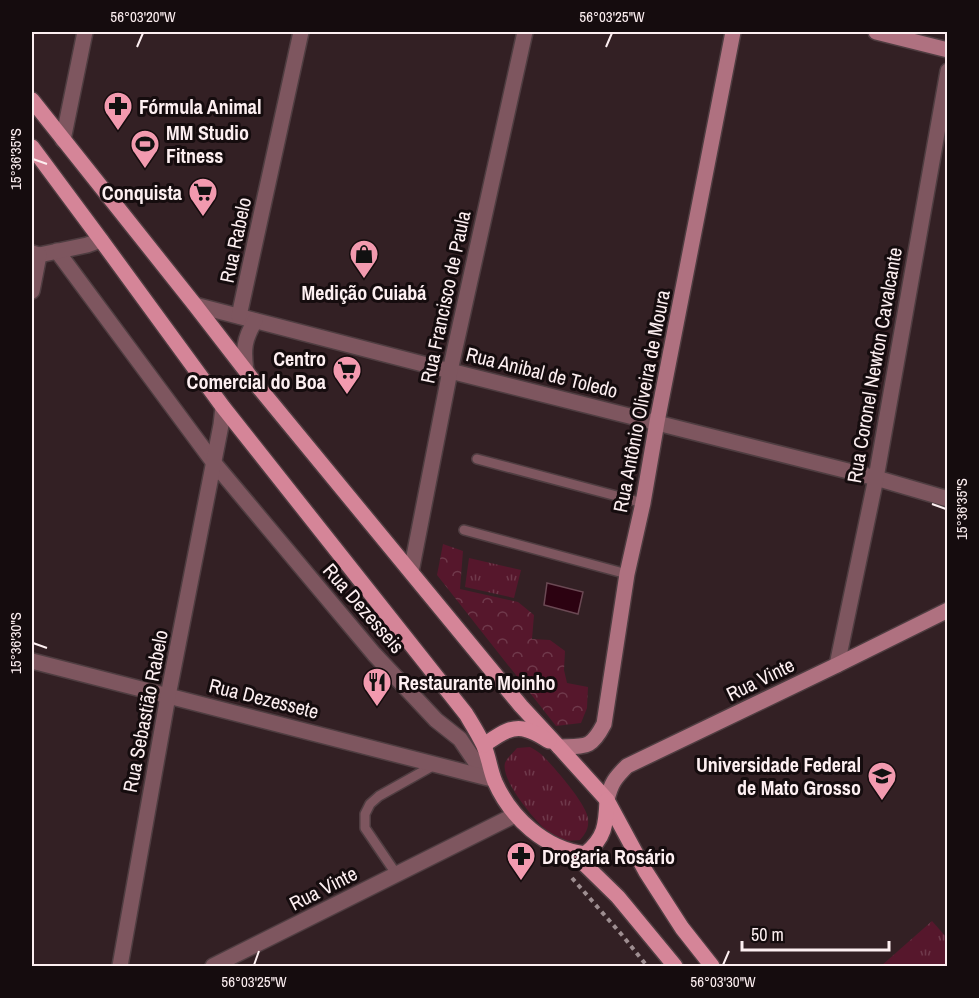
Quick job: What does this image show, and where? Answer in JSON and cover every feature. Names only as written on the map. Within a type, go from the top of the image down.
[{"type":"main road","points":[[32,100],[246,371],[521,706],[607,800],[652,881],[682,928],[712,966]]},
{"type":"main road","points":[[32,147],[223,408],[466,714],[484,746],[490,779],[515,815],[544,840],[573,853],[585,854],[601,837],[606,823],[607,800]]},
{"type":"main road","points":[[484,746],[500,734],[513,729],[526,729],[559,747]]},
{"type":"main road","points":[[573,853],[618,897],[675,966]]},
{"type":"street","points":[[63,140],[86,32]]},
{"type":"street","name":"Rua Rabelo","points":[[239,316],[301,32]]},
{"type":"street","name":"Rua Francisco de Paula","points":[[411,572],[450,371],[525,32]]},
{"type":"street","name":"Rua Antônio Oliveira de Moura","points":[[559,747],[586,746],[597,738],[604,724],[627,574],[644,503],[657,422],[734,32]]},
{"type":"street","points":[[876,32],[948,50]]},
{"type":"street","name":"Rua Coronel Newton Cavalcante","points":[[837,665],[876,478],[948,71]]},
{"type":"street","points":[[32,291],[35,254],[87,245],[101,240]]},
{"type":"street","name":"Rua Dezesseis","points":[[57,251],[214,463],[374,654],[436,720],[460,739],[490,779]]},
{"type":"street","name":"Rua Anibal de Toledo","points":[[195,305],[876,478],[948,499]]},
{"type":"street","points":[[246,371],[244,347],[246,337],[255,321]]},
{"type":"street","name":"Rua Sebastião Rabelo","points":[[120,966],[168,696],[223,408]]},
{"type":"street","name":"Rua Vinte","points":[[607,800],[610,786],[627,766],[948,610]]},
{"type":"street","name":"Rua Dezessete","points":[[32,661],[490,779]]},
{"type":"street","name":"Rua Vinte","points":[[213,966],[515,815]]},
{"type":"lane","points":[[477,459],[644,503]]},
{"type":"lane","points":[[464,530],[627,574]]},
{"type":"lane","points":[[397,875],[365,828],[365,814],[370,804],[379,796],[436,764]]},
{"type":"green space","points":[[443,544],[463,551],[460,589],[518,602],[534,615],[532,639],[550,640],[565,651],[564,670],[567,683],[588,687],[587,708],[581,723],[556,726],[437,575]]},
{"type":"green space","points":[[469,558],[521,570],[514,598],[465,587]]},
{"type":"green space","points":[[530,747],[541,754],[554,768],[582,804],[588,822],[587,830],[580,840],[569,841],[553,836],[530,813],[508,781],[505,771],[506,761],[517,748]]},
{"type":"green space","points":[[932,921],[947,938],[947,966],[881,966]]},
{"type":"shaded area","points":[[547,583],[583,592],[578,614],[544,605]]},
{"type":"place","name":"Fórmula Animal","points":[[118,132]]},
{"type":"place","name":"MM Studio Fitness","points":[[145,170]]},
{"type":"place","name":"Conquista","points":[[203,218]]},
{"type":"place","name":"Medição Cuiabá","points":[[364,280]]},
{"type":"place","name":"Centro Comercial do Boa","points":[[347,396]]},
{"type":"place","name":"Restaurante Moinho","points":[[377,708]]},
{"type":"place","name":"Universidade Federal de Mato Grosso","points":[[882,802]]},
{"type":"place","name":"Drogaria Rosário","points":[[521,882]]}]
